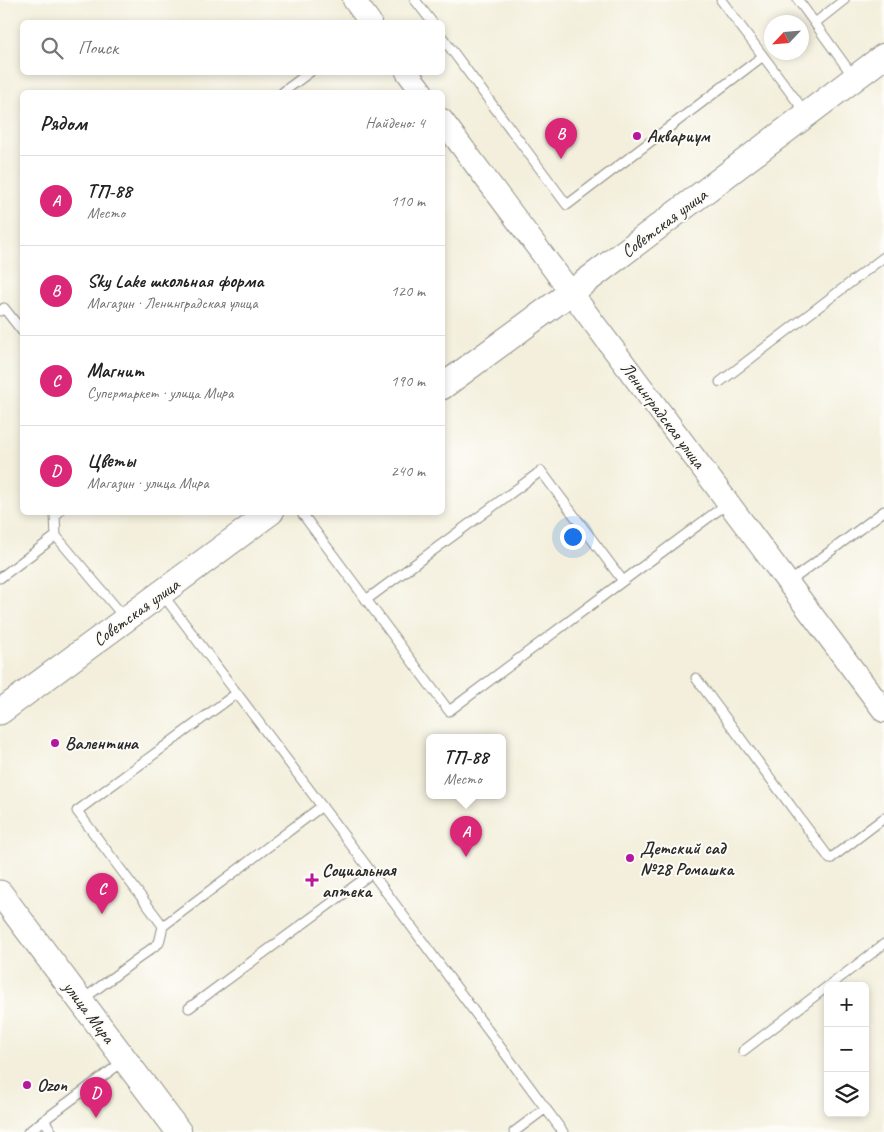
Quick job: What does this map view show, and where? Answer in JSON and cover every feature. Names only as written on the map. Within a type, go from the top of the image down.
[{"type":"main road","name":"Советская улица","points":[[445,385],[884,56]]},
{"type":"main road","name":"Советская улица","points":[[0,712],[267,515]]},
{"type":"main road","name":"улица Мира","points":[[0,893],[179,1132]]},
{"type":"street","points":[[354,0],[369,20]]},
{"type":"street","points":[[410,75],[421,90]]},
{"type":"street","name":"Ленинградская улица","points":[[445,124],[884,711]]},
{"type":"lane","points":[[415,0],[430,20]]},
{"type":"lane","points":[[722,0],[807,115]]},
{"type":"lane","points":[[798,0],[855,78]]},
{"type":"lane","points":[[815,23],[844,0]]},
{"type":"lane","points":[[445,41],[567,206],[763,56]]},
{"type":"lane","points":[[286,90],[306,75]]},
{"type":"lane","points":[[720,382],[884,257]]},
{"type":"lane","points":[[0,311],[4,308],[20,328]]},
{"type":"lane","points":[[366,600],[541,471],[623,581]]},
{"type":"lane","points":[[303,515],[449,711],[728,503]]},
{"type":"lane","points":[[788,583],[884,512]]},
{"type":"lane","points":[[56,515],[56,536],[126,620]]},
{"type":"lane","points":[[0,578],[56,536]]},
{"type":"lane","points":[[162,593],[563,1132]]},
{"type":"lane","points":[[696,678],[830,859],[884,818]]},
{"type":"lane","points":[[163,926],[77,811],[237,693]]},
{"type":"lane","points":[[81,1001],[158,943],[163,926],[322,806]]},
{"type":"lane","points":[[189,1008],[372,873]]},
{"type":"lane","points":[[833,982],[884,944]]},
{"type":"lane","points":[[743,1051],[824,989]]},
{"type":"lane","points":[[28,1132],[125,1060]]},
{"type":"lane","points":[[514,1132],[546,1108]]},
{"type":"lane","points":[[44,1120],[52,1132]]},
{"type":"place","name":"Аквариум","points":[[637,136]]},
{"type":"place","name":"Sky Lake школьная форма","points":[[561,159]]},
{"type":"place","name":"Валентина","points":[[55,743]]},
{"type":"place","name":"ТП-88","points":[[466,857]]},
{"type":"place","name":"Детский сад №28 Ромашка","points":[[630,858]]},
{"type":"place","name":"Социальная аптека","points":[[312,880]]},
{"type":"place","name":"Магнит","points":[[102,914]]},
{"type":"place","name":"Ozon","points":[[27,1085]]},
{"type":"place","name":"Цветы","points":[[96,1118]]}]
